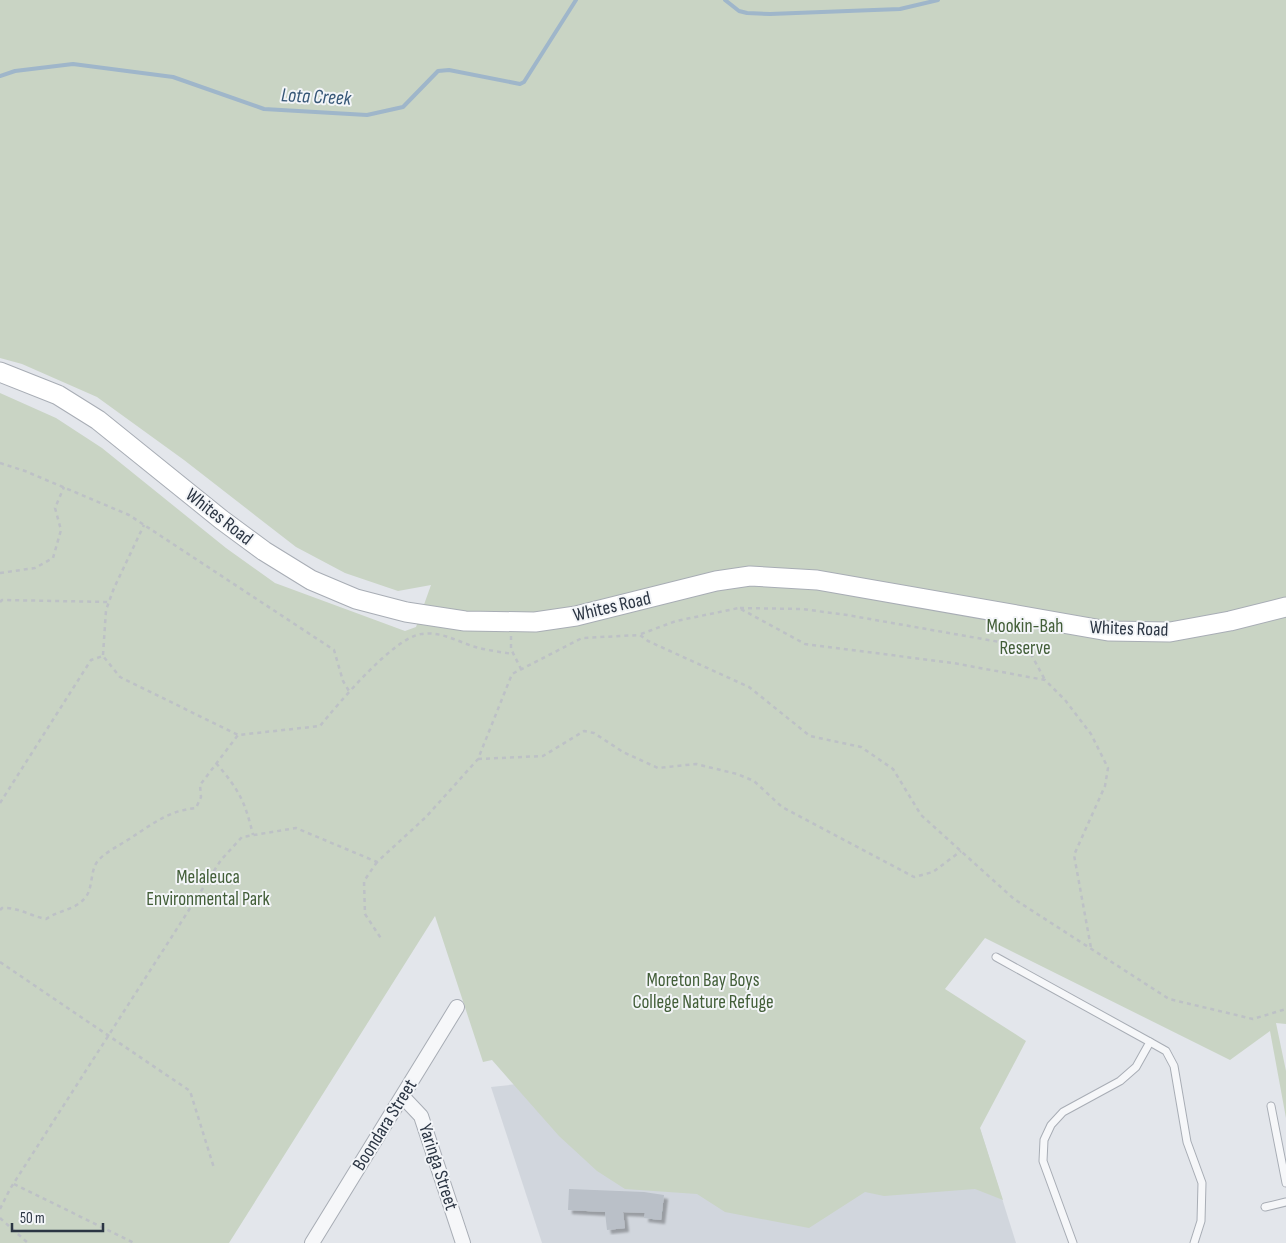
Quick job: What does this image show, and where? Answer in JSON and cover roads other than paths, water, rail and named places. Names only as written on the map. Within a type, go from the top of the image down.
[{"type":"street","name":"Whites Road","points":[[0,372],[58,395],[98,420],[222,520],[264,551],[311,580],[356,599],[414,613],[484,622],[535,622],[576,616],[716,581],[750,576],[817,580],[1108,631],[1170,632],[1230,622],[1286,607]]},
{"type":"street","name":"Boondara Street","points":[[312,1243],[457,1007]]},
{"type":"street","name":"Yaringa Street","points":[[403,1097],[421,1116],[463,1243]]},
{"type":"lane","points":[[996,957],[1166,1051],[1174,1066],[1187,1142],[1202,1183],[1201,1221],[1194,1243]]},
{"type":"lane","points":[[1073,1243],[1043,1161],[1044,1140],[1051,1125],[1063,1112],[1120,1081],[1136,1067],[1150,1042]]},
{"type":"lane","points":[[1271,1106],[1286,1184]]},
{"type":"lane","points":[[1265,1207],[1286,1202]]},
{"type":"waterway","name":"Lota Creek","points":[[0,76],[15,71],[73,64],[173,77],[264,109],[367,115],[403,107],[438,71],[449,70],[520,84],[524,82],[576,0]]},
{"type":"waterway","name":"Lota Creek","points":[[725,0],[739,11],[770,14],[900,9],[938,0]]},
{"type":"park label","name":"Mookin-Bah Reserve","points":[[1025,637]]},
{"type":"park label","name":"Melaleuca Environmental Park","points":[[208,888]]},
{"type":"park label","name":"Moreton Bay Boys College Nature Refuge","points":[[703,991]]}]
